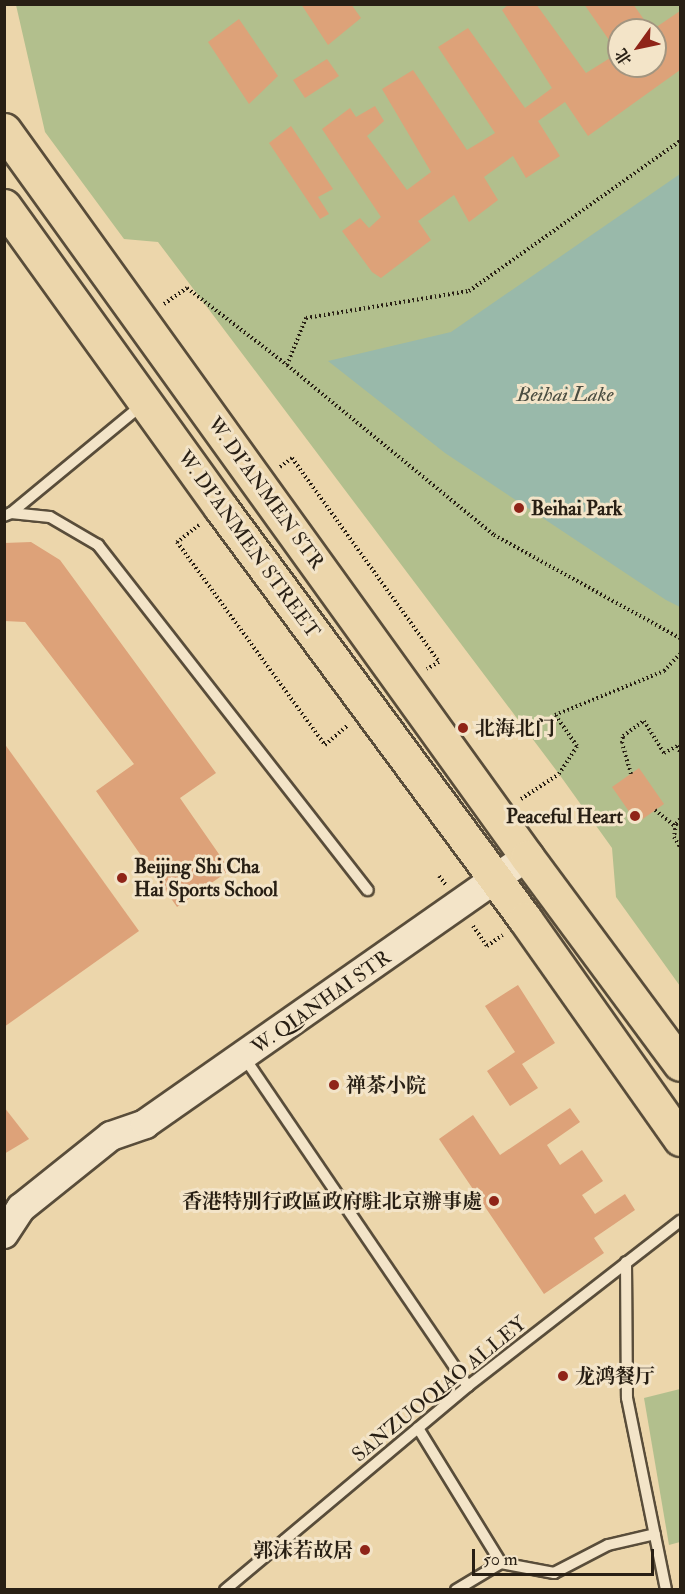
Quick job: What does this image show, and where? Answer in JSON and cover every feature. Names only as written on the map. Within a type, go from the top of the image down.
[{"type":"main road","name":"W. DI'ANMEN STR","points":[[4,130],[527,857],[681,1064]]},
{"type":"main road","name":"W. DI'ANMEN STREET","points":[[4,206],[496,880],[681,1139]]},
{"type":"street","name":"W. QIANHAI STR","points":[[4,1236],[21,1208],[111,1136],[145,1124],[527,857]]},
{"type":"lane","points":[[8,514],[146,402]]},
{"type":"lane","points":[[8,514],[50,517],[98,545],[368,890]]},
{"type":"lane","points":[[243,1056],[468,1386]]},
{"type":"lane","name":"SANZUOQIAO ALLEY","points":[[225,1590],[468,1386],[681,1221]]},
{"type":"lane","points":[[626,1262],[627,1398],[666,1590]]},
{"type":"lane","points":[[418,1428],[501,1563]]},
{"type":"lane","points":[[456,1590],[501,1563],[554,1573],[608,1545],[655,1534]]},
{"type":"path","points":[[287,366],[306,318],[469,291],[681,141]]},
{"type":"path","points":[[141,319],[188,288],[494,535],[681,638]]},
{"type":"path","points":[[292,458],[439,662]]},
{"type":"path","points":[[177,542],[325,745]]},
{"type":"path","points":[[498,815],[559,774],[577,746],[555,715],[664,671],[681,654]]},
{"type":"path","points":[[631,774],[622,743],[623,736],[644,720],[664,753],[677,746],[681,752]]},
{"type":"path","points":[[655,810],[676,827]]},
{"type":"path","points":[[681,819],[674,837],[681,847]]},
{"type":"green space","name":"Beihai Park","points":[[16,5],[680,5],[680,986],[616,897],[612,848],[559,774],[158,242],[124,239],[45,132]]},
{"type":"green space","points":[[680,1389],[680,1542],[669,1545],[644,1398]]},
{"type":"water","name":"Beihai Lake","points":[[680,174],[680,607],[666,600],[445,453],[328,361],[451,332]]},
{"type":"building","points":[[301,4],[351,4],[361,18],[328,45]]},
{"type":"building","points":[[509,4],[536,4],[586,73],[607,60],[607,78],[667,78],[667,20],[680,11],[680,70],[588,136],[565,102],[538,121],[560,156],[526,178],[513,156],[484,177],[498,200],[469,222],[454,195],[418,221],[431,240],[381,278],[372,272],[342,231],[360,218],[369,228],[381,217],[322,129],[350,108],[356,117],[375,106],[384,121],[367,136],[407,190],[431,172],[382,89],[413,70],[467,150],[495,133],[438,47],[468,28],[525,108],[552,88],[502,10]]},
{"type":"building","points":[[584,4],[633,4],[643,18],[607,18],[607,37]]},
{"type":"building","points":[[239,19],[278,76],[249,104],[208,42]]},
{"type":"building","points":[[327,59],[339,76],[305,98],[293,80]]},
{"type":"building","points":[[291,126],[333,189],[318,197],[329,214],[320,219],[269,143]]},
{"type":"building","points":[[31,542],[60,560],[216,773],[180,798],[230,870],[177,907],[96,791],[134,764],[25,622],[4,621],[4,543]]},
{"type":"building","points":[[4,743],[139,931],[4,1027]]},
{"type":"building","points":[[639,768],[664,804],[637,823],[612,787]]},
{"type":"building","points":[[518,985],[555,1043],[522,1064],[538,1088],[510,1106],[487,1071],[515,1052],[485,1006]]},
{"type":"building","points":[[4,1107],[29,1139],[4,1154]]},
{"type":"building","points":[[570,1108],[580,1122],[547,1145],[560,1165],[582,1150],[603,1181],[582,1195],[595,1214],[625,1194],[635,1210],[594,1238],[604,1253],[544,1294],[439,1139],[473,1115],[500,1155]]},
{"type":"place","name":"Beihai Park","points":[[519,508]]},
{"type":"place","name":"北海北门","points":[[463,728]]},
{"type":"place","name":"Peaceful Heart","points":[[635,816]]},
{"type":"place","name":"Beijing Shi Cha Hai Sports School","points":[[122,878]]},
{"type":"place","name":"禅茶小院","points":[[334,1085]]},
{"type":"place","name":"香港特別行政區政府駐北京辦事處","points":[[494,1201]]},
{"type":"place","name":"龙鸿餐厅","points":[[563,1376]]},
{"type":"place","name":"郭沫若故居","points":[[365,1550]]}]
